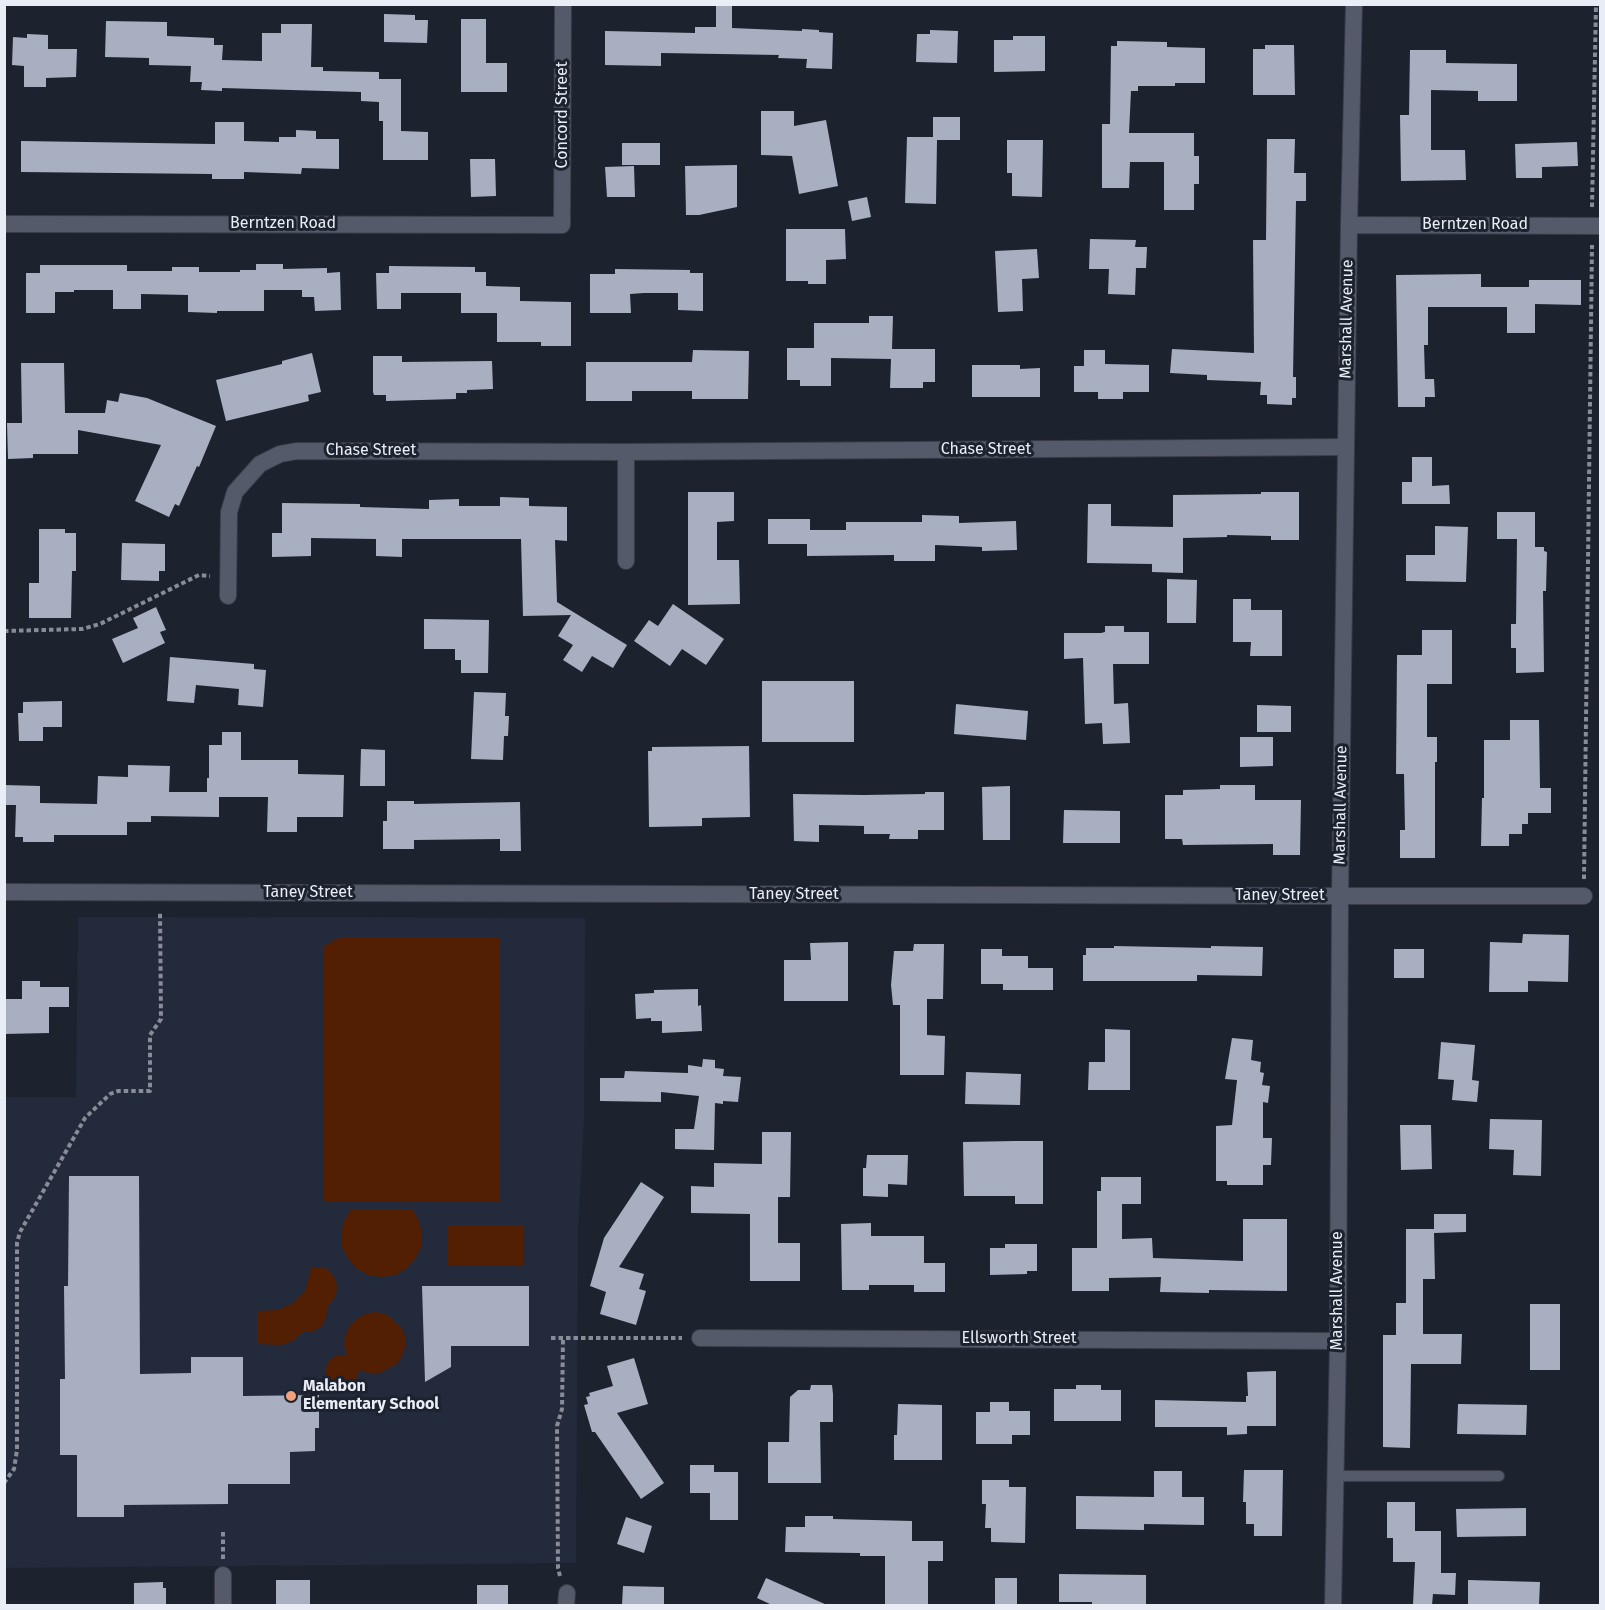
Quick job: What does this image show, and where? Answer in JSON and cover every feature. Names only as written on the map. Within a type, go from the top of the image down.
[{"type":"street","name":"Concord Street","points":[[562,225],[563,4]]},
{"type":"street","name":"Marshall Avenue","points":[[1333,1605],[1338,1341],[1345,447],[1354,4]]},
{"type":"street","name":"Berntzen Road","points":[[4,224],[562,225]]},
{"type":"street","name":"Berntzen Road","points":[[1349,225],[1596,226]]},
{"type":"street","name":"Chase Street","points":[[228,596],[229,512],[235,492],[260,464],[280,454],[297,451],[626,452],[1345,447]]},
{"type":"street","points":[[626,452],[626,561]]},
{"type":"street","name":"Taney Street","points":[[4,892],[1584,896]]},
{"type":"street","name":"Ellsworth Street","points":[[700,1338],[1338,1341]]},
{"type":"street","points":[[223,1575],[223,1605]]},
{"type":"lane","points":[[1335,1476],[1499,1476]]},
{"type":"path","points":[[1584,896],[1596,226],[1596,4]]},
{"type":"path","points":[[4,631],[82,629],[100,624],[199,575],[211,577],[228,596]]},
{"type":"path","points":[[4,1483],[14,1469],[17,1450],[17,1243],[31,1213],[85,1118],[110,1094],[118,1091],[150,1091],[150,1035],[161,1019],[160,892]]},
{"type":"path","points":[[551,1338],[700,1338]]},
{"type":"path","points":[[563,1338],[562,1409],[557,1426],[558,1568],[567,1599]]},
{"type":"path","points":[[223,1531],[223,1575]]},
{"type":"shaded area","name":"Malabon Elementary School","points":[[78,917],[585,918],[584,1119],[578,1230],[576,1563],[5,1568],[4,1097],[76,1097]]},
{"type":"shaded area","points":[[338,938],[500,938],[500,1202],[324,1202],[324,946]]},
{"type":"shaded area","points":[[351,1209],[412,1209],[419,1221],[422,1233],[421,1247],[415,1259],[406,1269],[395,1275],[382,1277],[368,1275],[357,1269],[348,1259],[342,1247],[341,1233],[344,1221]]},
{"type":"shaded area","points":[[447,1225],[523,1225],[523,1265],[448,1265]]},
{"type":"shaded area","points":[[311,1268],[327,1269],[332,1274],[336,1280],[337,1289],[335,1297],[327,1307],[326,1318],[321,1327],[312,1332],[303,1332],[293,1341],[281,1345],[257,1344],[257,1311],[278,1310],[293,1303],[305,1291]]},
{"type":"shaded area","points":[[377,1312],[387,1315],[402,1328],[405,1347],[397,1364],[379,1373],[359,1370],[356,1381],[347,1388],[341,1389],[330,1385],[325,1375],[327,1363],[335,1356],[347,1355],[344,1346],[345,1335],[350,1325],[367,1313]]},
{"type":"building","points":[[716,4],[732,4],[732,28],[802,31],[802,29],[833,33],[832,69],[806,68],[807,59],[778,58],[779,55],[661,53],[661,66],[605,65],[605,31],[695,33],[695,27],[716,27]]},
{"type":"building","points":[[384,14],[415,15],[415,20],[428,20],[427,43],[384,42]]},
{"type":"building","points":[[461,19],[486,19],[486,63],[507,63],[507,92],[461,92]]},
{"type":"building","points":[[106,21],[167,22],[167,36],[214,38],[214,45],[223,45],[222,60],[262,61],[262,33],[281,33],[281,24],[312,24],[311,67],[323,67],[323,71],[379,72],[379,79],[401,79],[401,131],[428,132],[428,160],[383,160],[383,121],[379,121],[379,102],[361,101],[361,92],[222,88],[222,91],[201,90],[202,82],[190,82],[191,66],[149,65],[149,58],[105,57]]},
{"type":"building","points":[[930,30],[958,31],[957,63],[916,62],[917,34],[930,34]]},
{"type":"building","points":[[27,34],[48,35],[48,49],[77,49],[76,77],[46,78],[46,87],[24,87],[24,66],[12,65],[13,37],[27,38]]},
{"type":"building","points":[[1013,36],[1045,36],[1045,71],[994,72],[994,40],[1013,40]]},
{"type":"building","points":[[1117,41],[1167,42],[1167,47],[1205,48],[1205,83],[1138,86],[1138,91],[1131,91],[1129,133],[1194,133],[1194,156],[1199,156],[1199,184],[1194,184],[1194,210],[1164,210],[1164,162],[1130,162],[1129,188],[1102,188],[1102,124],[1110,124],[1111,46],[1117,46]]},
{"type":"building","points":[[1265,45],[1294,45],[1295,95],[1253,95],[1253,49],[1265,49]]},
{"type":"building","points":[[1410,50],[1446,50],[1446,63],[1517,64],[1517,101],[1478,101],[1478,91],[1431,90],[1431,150],[1465,150],[1466,180],[1401,181],[1400,115],[1409,115]]},
{"type":"building","points":[[761,111],[794,111],[794,126],[826,120],[838,186],[799,194],[792,156],[761,155]]},
{"type":"building","points":[[933,117],[960,117],[960,140],[937,140],[936,204],[905,203],[907,137],[933,137]]},
{"type":"building","points":[[215,122],[244,122],[244,141],[279,142],[279,137],[296,137],[296,130],[316,131],[316,139],[339,139],[339,169],[302,168],[301,174],[244,172],[244,179],[212,179],[212,174],[21,172],[21,141],[215,144]]},
{"type":"building","points":[[1267,139],[1295,139],[1294,173],[1306,173],[1306,201],[1296,201],[1293,377],[1296,377],[1296,398],[1292,398],[1292,405],[1267,404],[1267,395],[1260,395],[1261,382],[1207,380],[1207,375],[1170,373],[1172,349],[1254,353],[1253,240],[1266,240]]},
{"type":"building","points":[[1007,140],[1043,140],[1042,197],[1012,196],[1012,173],[1007,173]]},
{"type":"building","points":[[1577,142],[1578,166],[1542,167],[1542,178],[1516,178],[1515,144]]},
{"type":"building","points":[[622,143],[660,143],[660,165],[622,165]]},
{"type":"building","points":[[470,159],[495,159],[496,196],[471,197]]},
{"type":"building","points":[[737,165],[737,207],[699,215],[686,215],[685,166]]},
{"type":"building","points":[[634,166],[635,197],[607,197],[605,167]]},
{"type":"building","points":[[867,197],[871,217],[852,221],[848,201]]},
{"type":"building","points":[[786,229],[845,229],[846,259],[826,260],[826,284],[786,281]]},
{"type":"building","points":[[1090,239],[1136,240],[1135,247],[1147,247],[1146,268],[1136,268],[1135,295],[1108,294],[1109,269],[1089,269]]},
{"type":"building","points":[[1037,249],[1039,278],[1022,279],[1023,311],[998,312],[995,251]]},
{"type":"building","points":[[256,264],[283,264],[283,269],[327,268],[327,273],[340,272],[341,310],[315,311],[314,297],[302,297],[302,290],[264,290],[264,311],[217,311],[217,313],[188,312],[188,295],[141,294],[141,309],[113,309],[113,290],[74,290],[74,292],[55,292],[55,313],[26,313],[26,273],[40,273],[40,265],[127,265],[127,271],[172,271],[172,267],[199,267],[199,272],[240,272],[240,270],[256,270]]},
{"type":"building","points":[[389,266],[475,267],[475,272],[486,272],[486,286],[520,287],[520,301],[571,302],[571,346],[541,346],[541,342],[497,342],[497,313],[461,313],[461,293],[401,293],[401,309],[377,309],[376,273],[389,273]]},
{"type":"building","points":[[615,269],[690,270],[690,273],[703,273],[703,311],[678,310],[678,293],[644,293],[630,294],[631,313],[590,313],[590,274],[615,274]]},
{"type":"building","points":[[1481,274],[1481,287],[1529,287],[1529,280],[1581,280],[1581,305],[1535,304],[1535,333],[1507,333],[1507,307],[1428,307],[1428,345],[1424,345],[1425,379],[1434,379],[1435,397],[1425,397],[1425,407],[1398,407],[1396,275]]},
{"type":"building","points":[[869,316],[893,316],[892,349],[935,349],[935,382],[923,382],[923,388],[890,388],[891,359],[831,358],[831,386],[800,386],[800,380],[787,380],[787,348],[814,348],[814,323],[869,323]]},
{"type":"building","points":[[693,350],[749,351],[748,399],[692,399],[692,391],[632,391],[632,401],[586,401],[586,362],[692,362]]},
{"type":"building","points":[[1084,350],[1105,350],[1105,364],[1149,365],[1149,392],[1123,392],[1123,399],[1098,399],[1098,392],[1074,392],[1074,366],[1084,366]]},
{"type":"building","points":[[312,353],[321,392],[308,395],[309,401],[226,421],[216,380],[282,364],[282,361]]},
{"type":"building","points":[[373,356],[402,356],[402,362],[492,361],[493,389],[467,390],[467,393],[456,393],[456,399],[386,401],[386,395],[374,395],[373,392]]},
{"type":"building","points":[[21,363],[64,363],[65,413],[105,413],[107,400],[118,402],[120,393],[147,398],[216,426],[179,506],[175,504],[169,517],[135,501],[161,445],[78,430],[78,454],[33,454],[33,458],[8,459],[7,423],[22,423]]},
{"type":"building","points":[[972,365],[1020,365],[1020,369],[1040,368],[1040,397],[972,397]]},
{"type":"building","points":[[1412,457],[1432,457],[1432,486],[1449,485],[1450,504],[1402,504],[1402,482],[1412,482]]},
{"type":"building","points":[[688,492],[734,492],[734,521],[717,522],[717,560],[739,560],[740,604],[688,605]]},
{"type":"building","points":[[1261,492],[1299,492],[1299,540],[1271,540],[1271,536],[1227,535],[1227,537],[1183,538],[1183,573],[1152,572],[1152,564],[1087,563],[1088,504],[1111,504],[1111,526],[1173,527],[1173,495],[1261,494]]},
{"type":"building","points":[[500,497],[529,498],[529,506],[567,507],[567,541],[555,540],[557,602],[627,645],[613,668],[592,656],[582,672],[563,660],[573,645],[558,636],[571,615],[523,616],[521,539],[402,539],[402,557],[376,556],[376,539],[311,538],[311,556],[272,557],[272,533],[282,533],[282,503],[360,504],[360,507],[429,509],[429,500],[459,499],[459,506],[500,506]]},
{"type":"building","points":[[1497,512],[1535,512],[1535,547],[1544,547],[1544,551],[1547,552],[1546,591],[1543,591],[1544,672],[1516,673],[1516,648],[1511,648],[1511,624],[1516,624],[1517,539],[1497,539]]},
{"type":"building","points":[[922,515],[959,516],[959,523],[1016,521],[1017,550],[982,551],[982,547],[935,545],[935,561],[894,561],[894,555],[807,556],[807,544],[768,544],[768,519],[810,519],[810,530],[846,530],[846,522],[922,522]]},
{"type":"building","points":[[1435,526],[1468,527],[1466,582],[1406,581],[1406,555],[1435,555]]},
{"type":"building","points":[[39,529],[65,529],[65,533],[76,533],[76,571],[72,571],[71,618],[29,618],[29,583],[39,583]]},
{"type":"building","points":[[122,543],[165,544],[165,571],[159,571],[159,581],[121,580]]},
{"type":"building","points":[[1167,579],[1197,580],[1196,623],[1167,623]]},
{"type":"building","points":[[1233,599],[1251,599],[1251,610],[1282,610],[1282,656],[1250,656],[1251,642],[1233,642]]},
{"type":"building","points":[[673,604],[724,639],[706,665],[682,649],[670,666],[634,641],[649,620],[658,626]]},
{"type":"building","points":[[156,607],[166,630],[160,632],[165,643],[123,663],[112,639],[138,628],[133,618]]},
{"type":"building","points":[[424,619],[489,620],[488,673],[461,673],[461,660],[455,660],[455,649],[424,649]]},
{"type":"building","points":[[1105,626],[1124,626],[1124,632],[1149,632],[1149,664],[1113,664],[1114,704],[1128,703],[1130,743],[1103,744],[1102,723],[1085,724],[1083,658],[1064,659],[1064,633],[1101,633],[1105,632]]},
{"type":"building","points":[[1422,630],[1452,630],[1452,684],[1427,684],[1427,737],[1437,737],[1435,858],[1400,858],[1400,830],[1405,830],[1404,774],[1396,774],[1397,655],[1422,655]]},
{"type":"building","points":[[170,657],[254,664],[254,669],[266,670],[263,707],[238,705],[239,689],[196,685],[194,703],[167,701]]},
{"type":"building","points":[[762,681],[854,681],[854,742],[762,742]]},
{"type":"building","points":[[474,692],[506,693],[505,716],[509,716],[508,736],[504,736],[503,760],[471,759]]},
{"type":"building","points":[[62,701],[62,727],[43,727],[43,741],[19,741],[18,713],[23,713],[23,702]]},
{"type":"building","points":[[956,704],[1028,711],[1026,740],[954,734]]},
{"type":"building","points":[[1257,705],[1291,706],[1291,732],[1257,732]]},
{"type":"building","points":[[1510,720],[1539,720],[1540,788],[1551,788],[1551,813],[1528,813],[1528,824],[1522,824],[1522,834],[1509,834],[1509,846],[1481,846],[1484,740],[1510,740]]},
{"type":"building","points":[[222,732],[241,732],[241,760],[298,760],[298,774],[344,775],[343,817],[297,817],[297,832],[267,832],[268,797],[219,797],[219,817],[151,816],[151,822],[127,822],[127,835],[54,835],[54,842],[23,842],[23,837],[15,837],[16,805],[4,805],[4,785],[40,786],[40,803],[97,804],[98,776],[128,777],[128,765],[170,766],[169,792],[207,792],[209,745],[222,745]]},
{"type":"building","points":[[1240,737],[1273,737],[1273,766],[1240,767]]},
{"type":"building","points":[[749,746],[750,817],[702,818],[702,826],[649,827],[648,751],[652,751],[652,747]]},
{"type":"building","points":[[361,749],[385,750],[385,786],[360,786]]},
{"type":"building","points":[[1220,785],[1255,785],[1255,800],[1301,800],[1300,855],[1273,855],[1273,844],[1183,845],[1182,839],[1165,839],[1165,795],[1183,795],[1183,790],[1220,789]]},
{"type":"building","points":[[1010,786],[1010,840],[983,840],[982,787]]},
{"type":"building","points":[[925,792],[944,792],[944,830],[918,830],[918,839],[889,839],[890,834],[864,834],[864,826],[819,825],[819,842],[794,841],[793,794],[864,795],[925,794]]},
{"type":"building","points":[[387,801],[414,801],[414,804],[520,802],[521,851],[500,851],[500,839],[414,840],[414,849],[383,849],[383,821],[387,821]]},
{"type":"building","points":[[1064,810],[1120,811],[1120,843],[1063,843]]},
{"type":"building","points":[[1523,934],[1569,935],[1568,982],[1528,981],[1528,992],[1489,992],[1490,942],[1522,943]]},
{"type":"building","points":[[848,942],[848,1001],[784,1001],[784,960],[811,960],[810,943]]},
{"type":"building","points":[[914,944],[944,944],[943,999],[927,999],[927,1035],[945,1036],[944,1075],[900,1075],[900,1005],[893,1005],[891,985],[894,951],[913,951]]},
{"type":"building","points":[[1114,946],[1263,947],[1262,976],[1197,975],[1197,981],[1083,981],[1083,955],[1086,955],[1086,948],[1114,948]]},
{"type":"building","points":[[981,949],[1002,949],[1002,956],[1028,956],[1028,968],[1053,968],[1053,990],[1003,990],[1003,984],[981,984]]},
{"type":"building","points":[[1394,949],[1424,949],[1424,978],[1394,978]]},
{"type":"building","points":[[22,981],[40,981],[40,987],[69,987],[69,1007],[49,1007],[49,1033],[4,1034],[4,999],[22,999]]},
{"type":"building","points":[[698,989],[702,1031],[662,1033],[662,1021],[651,1021],[651,1018],[636,1019],[635,994],[654,993],[654,990]]},
{"type":"building","points":[[1105,1029],[1130,1030],[1130,1090],[1088,1090],[1089,1062],[1105,1062]]},
{"type":"building","points":[[1232,1038],[1253,1040],[1251,1060],[1261,1062],[1260,1072],[1264,1073],[1262,1085],[1270,1086],[1268,1103],[1263,1102],[1263,1138],[1272,1138],[1271,1165],[1263,1165],[1263,1185],[1227,1185],[1227,1181],[1216,1181],[1216,1126],[1232,1125],[1237,1080],[1225,1079]]},
{"type":"building","points":[[1441,1042],[1475,1045],[1472,1080],[1479,1081],[1477,1102],[1452,1100],[1454,1080],[1438,1079]]},
{"type":"building","points":[[703,1059],[715,1060],[715,1068],[724,1069],[723,1076],[741,1077],[738,1102],[715,1103],[714,1150],[675,1149],[675,1129],[694,1129],[699,1096],[661,1092],[661,1102],[600,1101],[600,1078],[624,1078],[625,1071],[688,1073],[688,1065],[702,1067]]},
{"type":"building","points":[[966,1072],[1021,1074],[1020,1105],[965,1104]]},
{"type":"building","points":[[1490,1119],[1542,1120],[1541,1176],[1513,1175],[1514,1150],[1489,1149]]},
{"type":"building","points":[[1400,1125],[1431,1125],[1432,1169],[1401,1170]]},
{"type":"building","points":[[762,1132],[791,1132],[790,1197],[778,1197],[778,1243],[800,1243],[800,1281],[750,1281],[750,1214],[691,1213],[691,1186],[714,1187],[714,1163],[762,1164]]},
{"type":"building","points":[[1043,1141],[1043,1204],[1015,1204],[1015,1196],[964,1196],[963,1142]]},
{"type":"building","points":[[867,1155],[908,1155],[907,1185],[888,1184],[888,1197],[863,1196],[863,1168],[866,1168]]},
{"type":"building","points":[[69,1176],[139,1176],[140,1374],[191,1373],[191,1357],[243,1357],[243,1396],[319,1395],[319,1428],[315,1428],[315,1451],[290,1452],[290,1484],[228,1484],[228,1504],[124,1505],[124,1517],[77,1517],[77,1455],[60,1455],[60,1379],[65,1379],[64,1286],[68,1286]]},
{"type":"building","points":[[1101,1177],[1141,1177],[1141,1204],[1122,1204],[1122,1239],[1152,1238],[1153,1258],[1243,1261],[1243,1219],[1287,1219],[1287,1291],[1160,1292],[1161,1277],[1109,1278],[1109,1291],[1072,1291],[1072,1248],[1097,1248],[1097,1191],[1101,1191]]},
{"type":"building","points":[[641,1182],[664,1197],[619,1267],[644,1274],[639,1289],[646,1291],[636,1325],[600,1314],[606,1292],[590,1286],[604,1238]]},
{"type":"building","points":[[1434,1214],[1466,1214],[1466,1232],[1434,1233],[1435,1279],[1423,1279],[1423,1334],[1462,1334],[1461,1364],[1411,1364],[1410,1448],[1383,1447],[1383,1335],[1396,1335],[1396,1303],[1406,1303],[1406,1229],[1434,1229]]},
{"type":"building","points":[[871,1223],[871,1236],[924,1236],[924,1263],[945,1263],[945,1292],[914,1292],[914,1285],[869,1285],[869,1290],[842,1290],[841,1224]]},
{"type":"building","points":[[1005,1244],[1037,1244],[1037,1271],[1027,1271],[1027,1274],[990,1275],[990,1248],[1005,1248]]},
{"type":"building","points":[[422,1286],[529,1286],[529,1346],[451,1346],[451,1367],[425,1382]]},
{"type":"building","points":[[1530,1304],[1560,1304],[1560,1370],[1530,1370]]},
{"type":"building","points":[[634,1358],[648,1404],[617,1413],[664,1483],[641,1499],[595,1432],[592,1432],[584,1405],[588,1404],[586,1397],[590,1396],[589,1393],[613,1386],[607,1366]]},
{"type":"building","points":[[1276,1371],[1276,1426],[1247,1426],[1247,1434],[1227,1435],[1227,1427],[1155,1427],[1155,1400],[1246,1402],[1247,1372]]},
{"type":"building","points":[[811,1385],[832,1385],[833,1394],[833,1422],[820,1422],[821,1483],[768,1483],[768,1442],[789,1442],[790,1397],[798,1390],[810,1390]]},
{"type":"building","points":[[1076,1385],[1101,1385],[1101,1390],[1121,1390],[1121,1421],[1054,1421],[1054,1389],[1076,1389]]},
{"type":"building","points":[[990,1402],[1009,1402],[1009,1411],[1030,1411],[1030,1435],[1012,1435],[1012,1444],[976,1444],[976,1412],[990,1412]]},
{"type":"building","points":[[898,1404],[942,1405],[942,1460],[894,1460]]},
{"type":"building","points":[[1458,1404],[1527,1405],[1526,1435],[1457,1434]]},
{"type":"building","points":[[690,1465],[714,1465],[714,1472],[738,1472],[738,1520],[710,1520],[710,1493],[690,1493]]},
{"type":"building","points":[[1244,1470],[1283,1470],[1282,1536],[1254,1536],[1254,1524],[1246,1524],[1246,1502],[1243,1502]]},
{"type":"building","points":[[1154,1471],[1182,1471],[1182,1497],[1204,1497],[1204,1525],[1144,1524],[1144,1530],[1076,1529],[1076,1496],[1154,1497]]},
{"type":"building","points":[[982,1480],[1009,1480],[1009,1487],[1026,1487],[1025,1543],[991,1542],[991,1528],[985,1528],[986,1504],[982,1504]]},
{"type":"building","points":[[1387,1502],[1415,1502],[1415,1531],[1441,1531],[1441,1573],[1456,1573],[1455,1595],[1433,1594],[1432,1605],[1413,1605],[1415,1562],[1393,1562],[1393,1538],[1387,1538]]},
{"type":"building","points":[[1526,1508],[1526,1536],[1457,1537],[1456,1509]]},
{"type":"building","points":[[805,1516],[912,1521],[912,1541],[943,1541],[943,1561],[928,1561],[928,1605],[885,1605],[885,1556],[860,1556],[860,1553],[785,1552],[786,1527],[805,1527]]},
{"type":"building","points":[[626,1517],[652,1526],[644,1553],[617,1544]]},
{"type":"building","points":[[1059,1574],[1146,1575],[1146,1605],[1092,1605],[1092,1602],[1059,1602]]},
{"type":"building","points":[[766,1578],[827,1605],[772,1605],[757,1598]]},
{"type":"building","points":[[995,1578],[1017,1578],[1017,1605],[995,1605]]},
{"type":"building","points":[[276,1580],[310,1580],[310,1605],[276,1605]]},
{"type":"building","points":[[1468,1580],[1540,1582],[1539,1605],[1468,1605]]},
{"type":"building","points":[[163,1582],[163,1588],[166,1588],[166,1605],[134,1605],[134,1583]]},
{"type":"building","points":[[477,1585],[508,1585],[508,1605],[477,1605]]},
{"type":"building","points":[[623,1586],[664,1587],[664,1605],[622,1605]]},
{"type":"place","name":"Malabon Elementary School","points":[[291,1396]]}]
